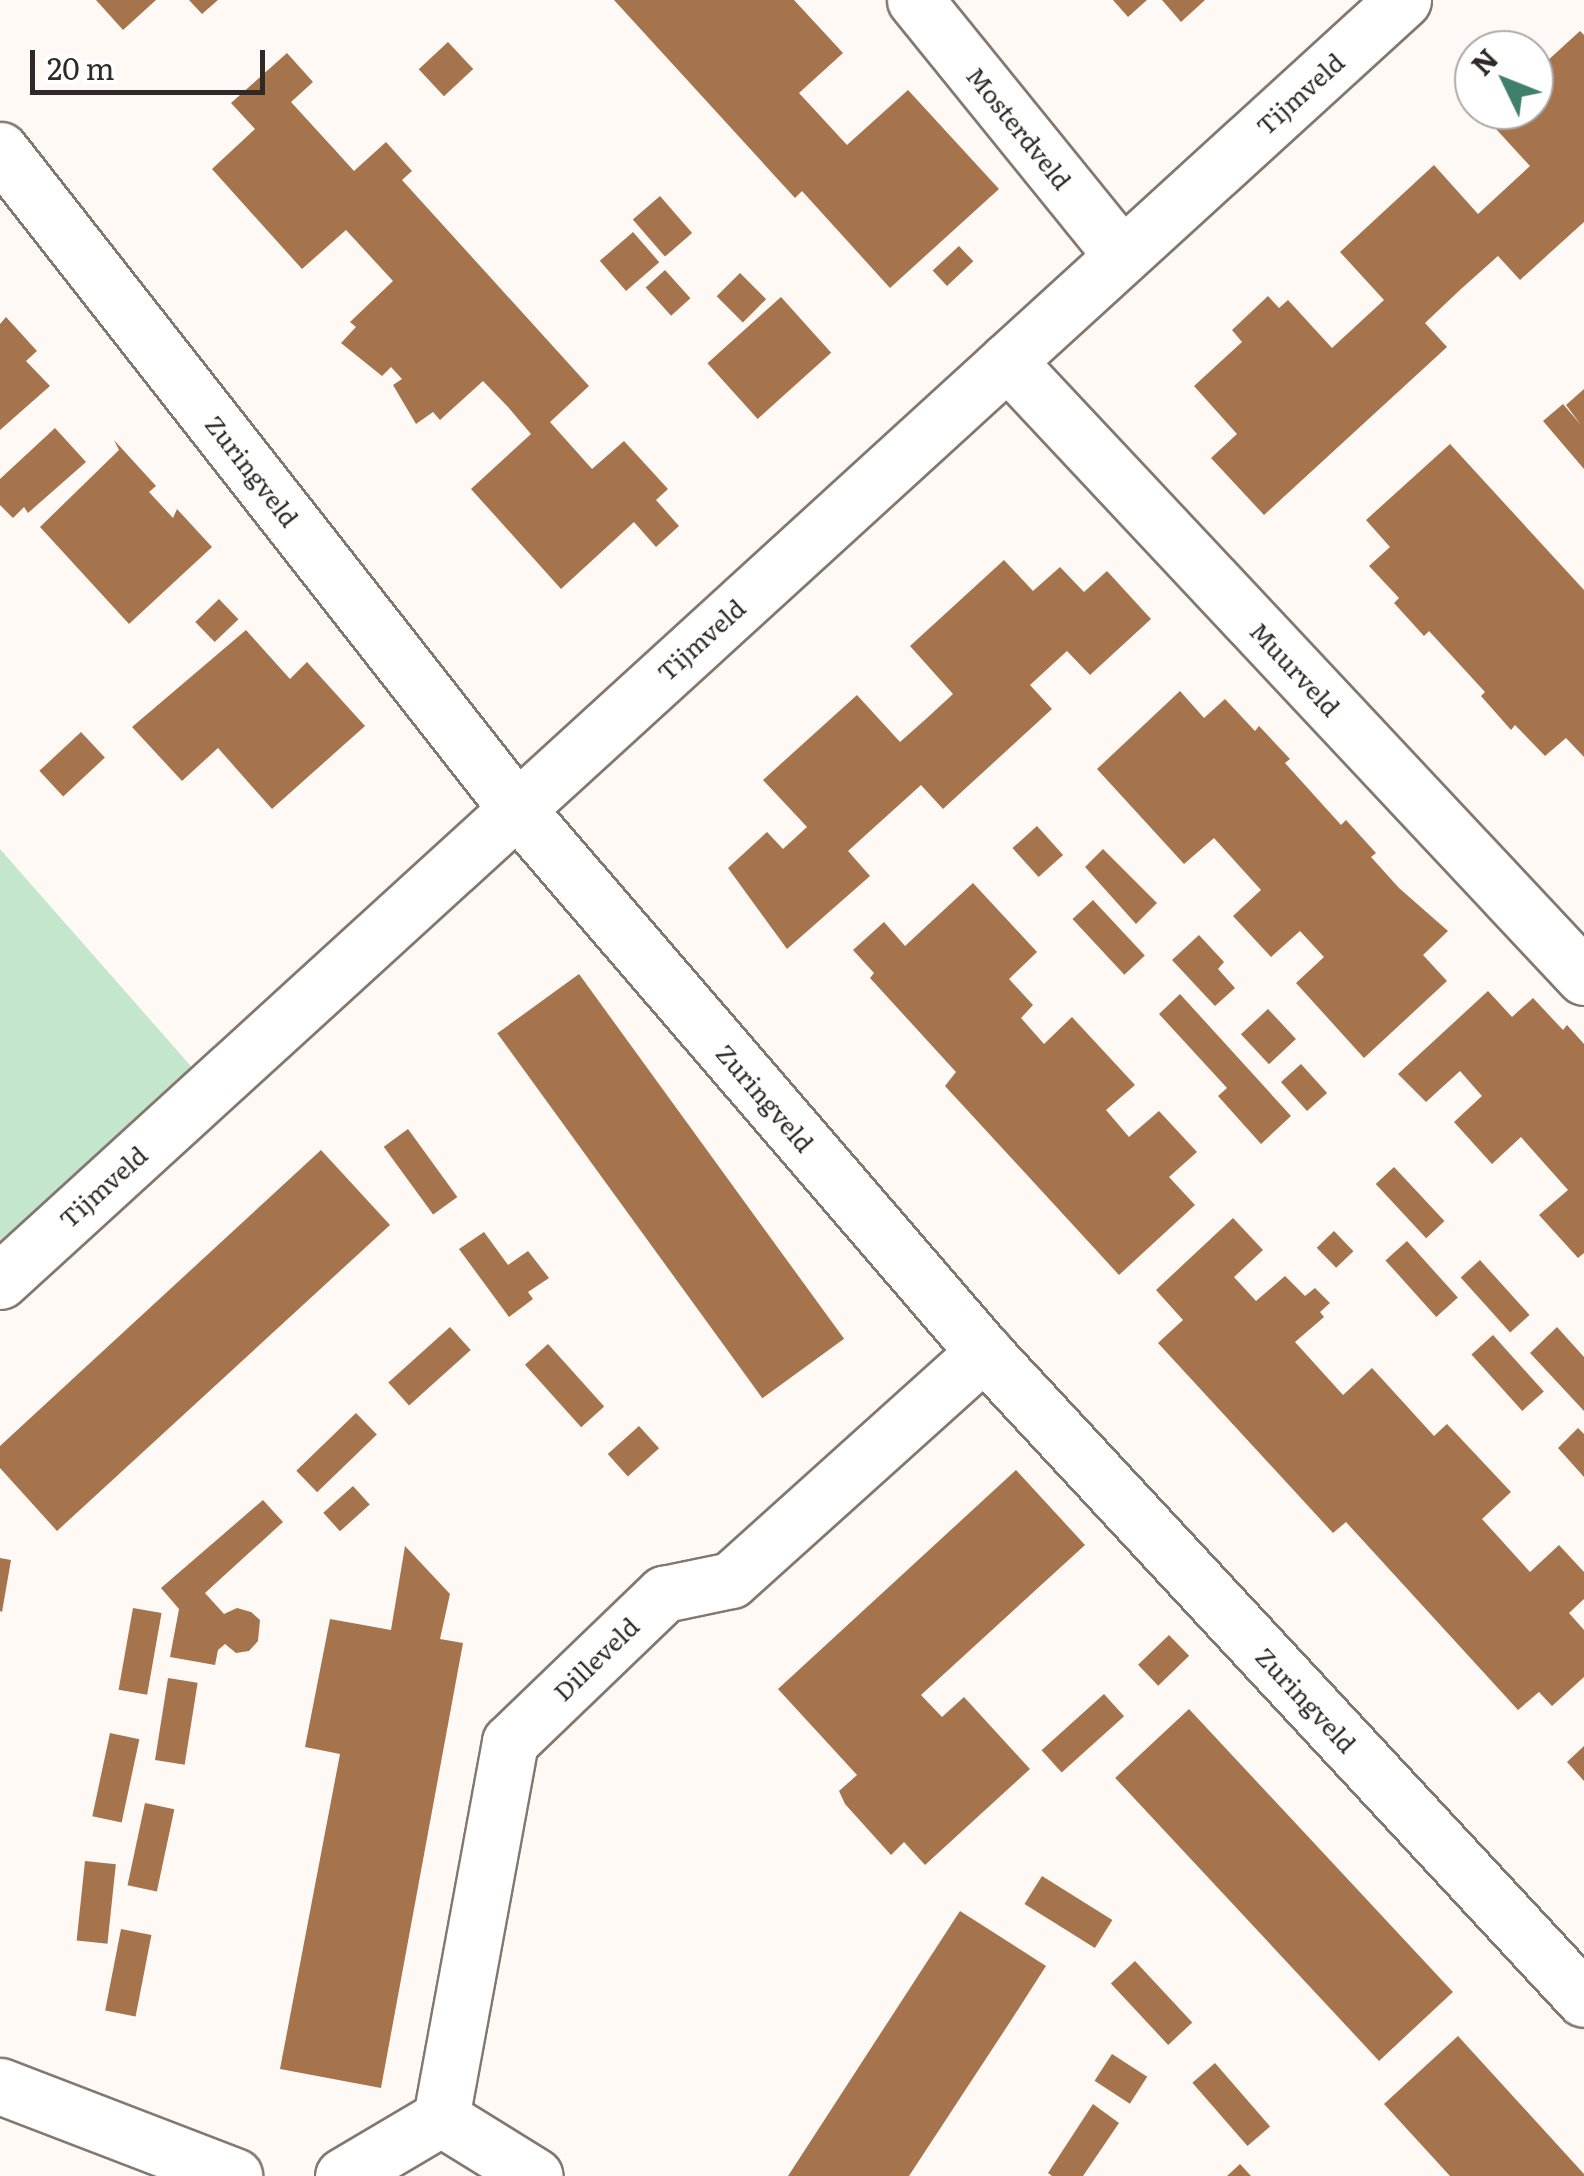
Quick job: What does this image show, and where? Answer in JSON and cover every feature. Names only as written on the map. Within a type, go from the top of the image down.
[{"type":"street","name":"Mosterdveld","points":[[915,0],[1122,256]]},
{"type":"street","name":"Tijmveld","points":[[0,1281],[1403,0]]},
{"type":"street","name":"Zuringveld","points":[[0,150],[517,809],[984,1352],[1584,2000]]},
{"type":"street","name":"Muurveld","points":[[1007,361],[1584,977]]},
{"type":"street","name":"Dilleveld","points":[[441,2118],[510,1742],[664,1594],[730,1580],[984,1352]]},
{"type":"street","points":[[0,2086],[234,2176]]},
{"type":"street","points":[[342,2176],[441,2118],[536,2176]]},
{"type":"green space","points":[[0,849],[196,1072],[0,1254]]},
{"type":"building","points":[[96,0],[156,0],[123,30]]},
{"type":"building","points":[[189,0],[218,0],[202,14]]},
{"type":"building","points":[[614,0],[794,0],[843,53],[799,93],[847,145],[908,90],[999,189],[890,288],[802,191],[795,198]]},
{"type":"building","points":[[1113,0],[1147,0],[1128,17]]},
{"type":"building","points":[[1162,0],[1205,0],[1181,22]]},
{"type":"building","points":[[1580,31],[1584,35],[1584,222],[1520,280],[1498,256],[1461,289],[1425,323],[1447,347],[1264,515],[1211,458],[1237,434],[1194,386],[1242,342],[1232,330],[1268,296],[1279,308],[1288,300],[1332,348],[1384,300],[1340,252],[1434,165],[1478,214],[1530,166],[1497,130],[1554,130],[1554,55]]},
{"type":"building","points":[[448,42],[473,69],[444,96],[419,69]]},
{"type":"building","points":[[287,53],[313,82],[291,102],[354,171],[386,142],[412,171],[402,180],[589,386],[550,422],[592,469],[624,441],[668,489],[656,500],[679,526],[656,547],[634,522],[561,589],[471,489],[531,434],[508,407],[483,381],[440,420],[433,412],[416,424],[393,385],[402,379],[391,367],[382,376],[341,343],[356,327],[350,322],[393,281],[346,230],[302,269],[212,169],[255,129],[231,103]]},
{"type":"building","points":[[660,196],[692,233],[665,257],[633,220]]},
{"type":"building","points":[[633,232],[659,262],[626,291],[600,261]]},
{"type":"building","points":[[959,246],[973,261],[947,286],[933,271]]},
{"type":"building","points":[[665,270],[690,298],[671,316],[646,287]]},
{"type":"building","points":[[740,273],[766,299],[743,322],[717,296]]},
{"type":"building","points":[[781,297],[831,353],[758,419],[707,363]]},
{"type":"building","points":[[6,317],[37,351],[26,361],[50,386],[0,430],[0,324]]},
{"type":"building","points":[[1584,389],[1584,469],[1543,421],[1563,404],[1581,425],[1566,405]]},
{"type":"building","points":[[55,428],[86,462],[28,513],[24,507],[13,518],[0,505],[0,479]]},
{"type":"building","points":[[114,440],[156,486],[149,492],[173,518],[177,509],[212,547],[129,624],[40,527],[119,450]]},
{"type":"building","points":[[1450,444],[1584,590],[1584,757],[1566,738],[1545,756],[1515,725],[1511,730],[1481,696],[1485,692],[1429,631],[1424,636],[1394,603],[1399,598],[1369,566],[1390,547],[1366,520]]},
{"type":"building","points":[[1004,560],[1033,591],[1060,567],[1084,592],[1107,571],[1151,619],[1090,675],[1067,651],[1030,685],[1052,709],[943,809],[921,785],[848,851],[870,876],[787,949],[728,868],[767,832],[783,849],[807,827],[763,780],[857,695],[900,742],[927,718],[953,694],[910,646]]},
{"type":"building","points":[[219,599],[238,619],[215,642],[195,622]]},
{"type":"building","points":[[246,630],[290,679],[307,662],[365,726],[272,809],[218,748],[182,781],[132,727]]},
{"type":"building","points":[[1180,691],[1204,718],[1225,699],[1255,731],[1259,726],[1290,759],[1285,763],[1341,825],[1346,820],[1376,853],[1371,857],[1399,888],[1448,931],[1423,955],[1447,981],[1364,1058],[1296,983],[1324,957],[1300,931],[1271,957],[1233,916],[1261,890],[1214,838],[1184,864],[1097,769]]},
{"type":"building","points":[[81,732],[105,758],[63,796],[39,771]]},
{"type":"building","points":[[1037,826],[1063,855],[1039,877],[1012,848]]},
{"type":"building","points":[[1103,849],[1157,903],[1136,924],[1085,867]]},
{"type":"building","points":[[973,883],[1037,952],[1009,979],[1033,1005],[1021,1018],[1044,1044],[1072,1017],[1135,1085],[1106,1110],[1129,1137],[1159,1111],[1197,1152],[1169,1177],[1195,1205],[1119,1275],[945,1086],[956,1072],[870,978],[874,973],[853,950],[884,922],[905,946]]},
{"type":"building","points":[[1093,900],[1145,956],[1124,975],[1073,919]]},
{"type":"building","points":[[1199,935],[1224,962],[1218,969],[1235,988],[1215,1006],[1172,960]]},
{"type":"building","points":[[579,974],[844,1339],[762,1398],[497,1033]]},
{"type":"building","points":[[1488,991],[1512,1017],[1533,998],[1563,1030],[1567,1025],[1584,1044],[1584,1253],[1578,1258],[1539,1215],[1568,1190],[1521,1137],[1492,1164],[1454,1122],[1482,1096],[1460,1071],[1426,1102],[1398,1074]]},
{"type":"building","points":[[1180,994],[1291,1116],[1261,1144],[1218,1096],[1227,1088],[1159,1014]]},
{"type":"building","points":[[1268,1009],[1296,1039],[1269,1064],[1241,1034]]},
{"type":"building","points":[[1301,1064],[1327,1093],[1307,1111],[1281,1082]]},
{"type":"building","points":[[408,1129],[457,1197],[433,1215],[384,1147]]},
{"type":"building","points":[[321,1150],[390,1225],[57,1531],[0,1468],[0,1446]]},
{"type":"building","points":[[1394,1167],[1444,1221],[1426,1238],[1376,1184]]},
{"type":"building","points":[[1233,1218],[1263,1250],[1234,1277],[1256,1301],[1285,1276],[1305,1296],[1315,1288],[1330,1303],[1320,1312],[1324,1317],[1295,1342],[1343,1395],[1372,1368],[1434,1436],[1447,1424],[1511,1492],[1482,1519],[1530,1572],[1559,1545],[1584,1572],[1584,1599],[1569,1613],[1584,1630],[1584,1677],[1552,1706],[1539,1692],[1518,1710],[1346,1522],[1333,1533],[1158,1343],[1183,1320],[1156,1290]]},
{"type":"building","points":[[1334,1231],[1353,1251],[1336,1268],[1317,1248]]},
{"type":"building","points":[[484,1232],[508,1265],[528,1251],[549,1278],[528,1292],[533,1299],[509,1317],[459,1249]]},
{"type":"building","points":[[1407,1241],[1458,1297],[1436,1317],[1385,1260]]},
{"type":"building","points":[[1480,1260],[1530,1315],[1510,1332],[1461,1277]]},
{"type":"building","points":[[450,1327],[471,1350],[409,1406],[388,1383]]},
{"type":"building","points":[[1557,1327],[1584,1357],[1584,1411],[1530,1353]]},
{"type":"building","points":[[1493,1335],[1544,1391],[1522,1411],[1471,1354]]},
{"type":"building","points":[[548,1344],[604,1406],[581,1427],[525,1365]]},
{"type":"building","points":[[356,1413],[377,1435],[317,1492],[296,1471]]},
{"type":"building","points":[[639,1426],[659,1448],[628,1476],[608,1454]]},
{"type":"building","points":[[1578,1428],[1584,1434],[1584,1477],[1558,1448]]},
{"type":"building","points":[[1016,1470],[1085,1545],[921,1695],[942,1717],[964,1697],[1030,1769],[925,1865],[904,1842],[891,1855],[845,1804],[839,1791],[857,1775],[778,1689]]},
{"type":"building","points":[[353,1486],[370,1505],[340,1531],[323,1513]]},
{"type":"building","points":[[263,1500],[283,1522],[205,1593],[224,1614],[237,1608],[260,1620],[258,1641],[249,1651],[236,1653],[225,1644],[218,1650],[215,1665],[170,1657],[179,1609],[161,1588]]},
{"type":"building","points":[[405,1546],[450,1594],[440,1639],[463,1643],[381,2088],[280,2069],[340,1754],[305,1747],[330,1619],[391,1630]]},
{"type":"building","points":[[0,1558],[11,1560],[2,1612],[0,1611]]},
{"type":"building","points":[[133,1608],[162,1613],[147,1695],[119,1690]]},
{"type":"building","points":[[1169,1635],[1189,1656],[1158,1686],[1138,1665]]},
{"type":"building","points":[[168,1678],[198,1683],[185,1765],[155,1760]]},
{"type":"building","points":[[1104,1694],[1124,1716],[1062,1773],[1042,1750]]},
{"type":"building","points":[[1189,1709],[1453,1992],[1379,2061],[1115,1778]]},
{"type":"building","points":[[110,1733],[139,1739],[122,1822],[92,1816]]},
{"type":"building","points":[[1584,1746],[1584,1781],[1567,1762]]},
{"type":"building","points":[[145,1803],[174,1809],[157,1891],[128,1885]]},
{"type":"building","points":[[85,1861],[116,1864],[107,1944],[77,1941]]},
{"type":"building","points":[[1042,1876],[1112,1920],[1095,1948],[1025,1904]]},
{"type":"building","points":[[960,1911],[1046,1966],[1010,2022],[909,2176],[788,2176]]},
{"type":"building","points":[[121,1929],[151,1935],[136,2016],[105,2010]]},
{"type":"building","points":[[1135,1961],[1192,2022],[1168,2045],[1111,1984]]},
{"type":"building","points":[[1458,2036],[1584,2176],[1450,2176],[1384,2104]]},
{"type":"building","points":[[1112,2054],[1147,2077],[1130,2104],[1095,2081]]},
{"type":"building","points":[[1215,2063],[1270,2126],[1247,2146],[1192,2083]]},
{"type":"building","points":[[1093,2104],[1119,2123],[1083,2176],[1052,2176],[1048,2173]]},
{"type":"building","points":[[1240,2164],[1251,2176],[1227,2176]]}]
